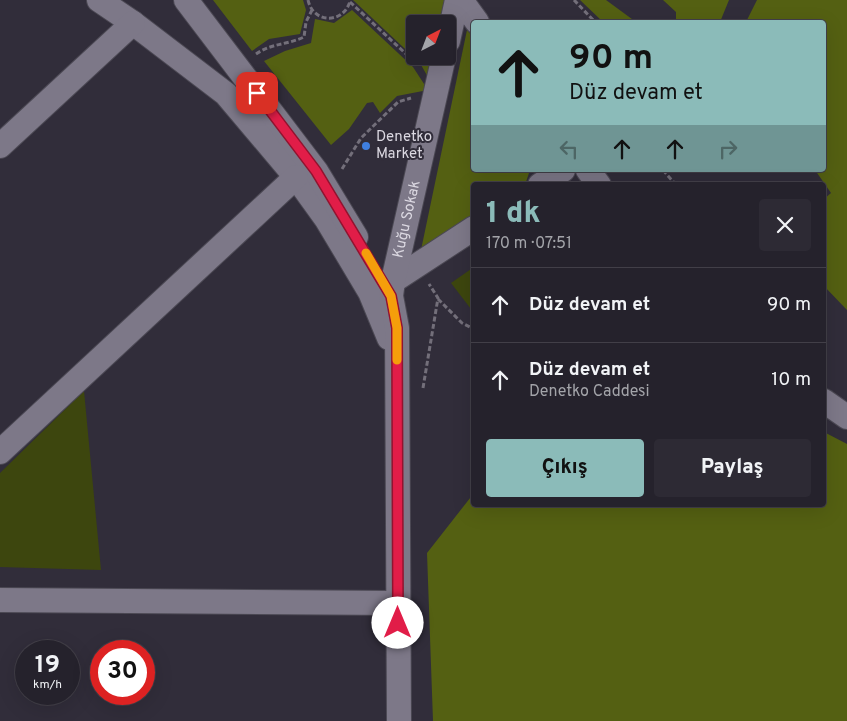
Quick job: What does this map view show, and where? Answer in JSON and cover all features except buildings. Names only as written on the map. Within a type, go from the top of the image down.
[{"type":"street","points":[[99,0],[226,94],[296,177],[327,220],[370,292],[391,342],[397,401]]},
{"type":"street","points":[[186,0],[316,171],[392,288],[397,328],[399,721]]},
{"type":"street","points":[[457,1],[475,20]]},
{"type":"street","points":[[454,15],[457,1]]},
{"type":"street","points":[[0,146],[133,24]]},
{"type":"street","name":"Kuğu Sokak","points":[[392,288],[442,65]]},
{"type":"street","points":[[545,182],[561,172]]},
{"type":"street","points":[[0,452],[296,177]]},
{"type":"street","points":[[392,288],[471,230]]},
{"type":"street","points":[[826,402],[847,417]]},
{"type":"street","points":[[0,600],[398,603]]},
{"type":"path","points":[[308,0],[312,10],[323,18],[330,19],[343,14],[350,1],[417,64],[435,94],[413,97],[398,102],[361,138],[338,175]]},
{"type":"path","points":[[574,0],[593,20]]},
{"type":"path","points":[[252,57],[266,47],[293,42],[304,37],[306,22],[312,10]]},
{"type":"path","points":[[665,172],[673,182]]},
{"type":"path","points":[[438,298],[462,323],[471,328]]},
{"type":"green space","points":[[213,0],[303,0],[306,10],[300,34],[269,39],[252,51]]},
{"type":"green space","points":[[353,0],[452,0],[450,15],[406,15],[406,50]]},
{"type":"green space","points":[[580,0],[606,0],[633,20],[601,20]]},
{"type":"green space","points":[[663,0],[729,0],[721,20],[676,20],[676,12]]},
{"type":"green space","points":[[757,0],[847,0],[847,310],[826,288],[826,197],[831,193],[826,186],[826,182],[823,182],[816,172],[826,172],[826,20],[747,20]]},
{"type":"green space","points":[[352,10],[406,60],[406,65],[413,67],[428,90],[397,96],[380,113],[373,102],[367,103],[349,129],[331,145],[264,61],[285,51],[311,43],[315,19],[334,23]]},
{"type":"green space","points":[[467,30],[471,35],[471,172],[529,172],[526,182],[471,182],[471,220],[421,250]]},
{"type":"green space","points":[[421,65],[440,65],[434,88]]},
{"type":"green space","points":[[471,269],[471,309],[451,283]]},
{"type":"green space","points":[[84,391],[101,570],[0,567],[0,473]]},
{"type":"green space","points":[[826,433],[847,444],[847,721],[433,721],[427,553],[471,497],[471,507],[826,507]]},
{"type":"slow traffic","points":[[366,253],[391,296],[397,328],[397,360]]},
{"type":"place","name":"Denetko Market","points":[[366,146]]},
{"type":"route","points":[[257,93],[316,171],[391,296],[397,328],[398,623]]}]
